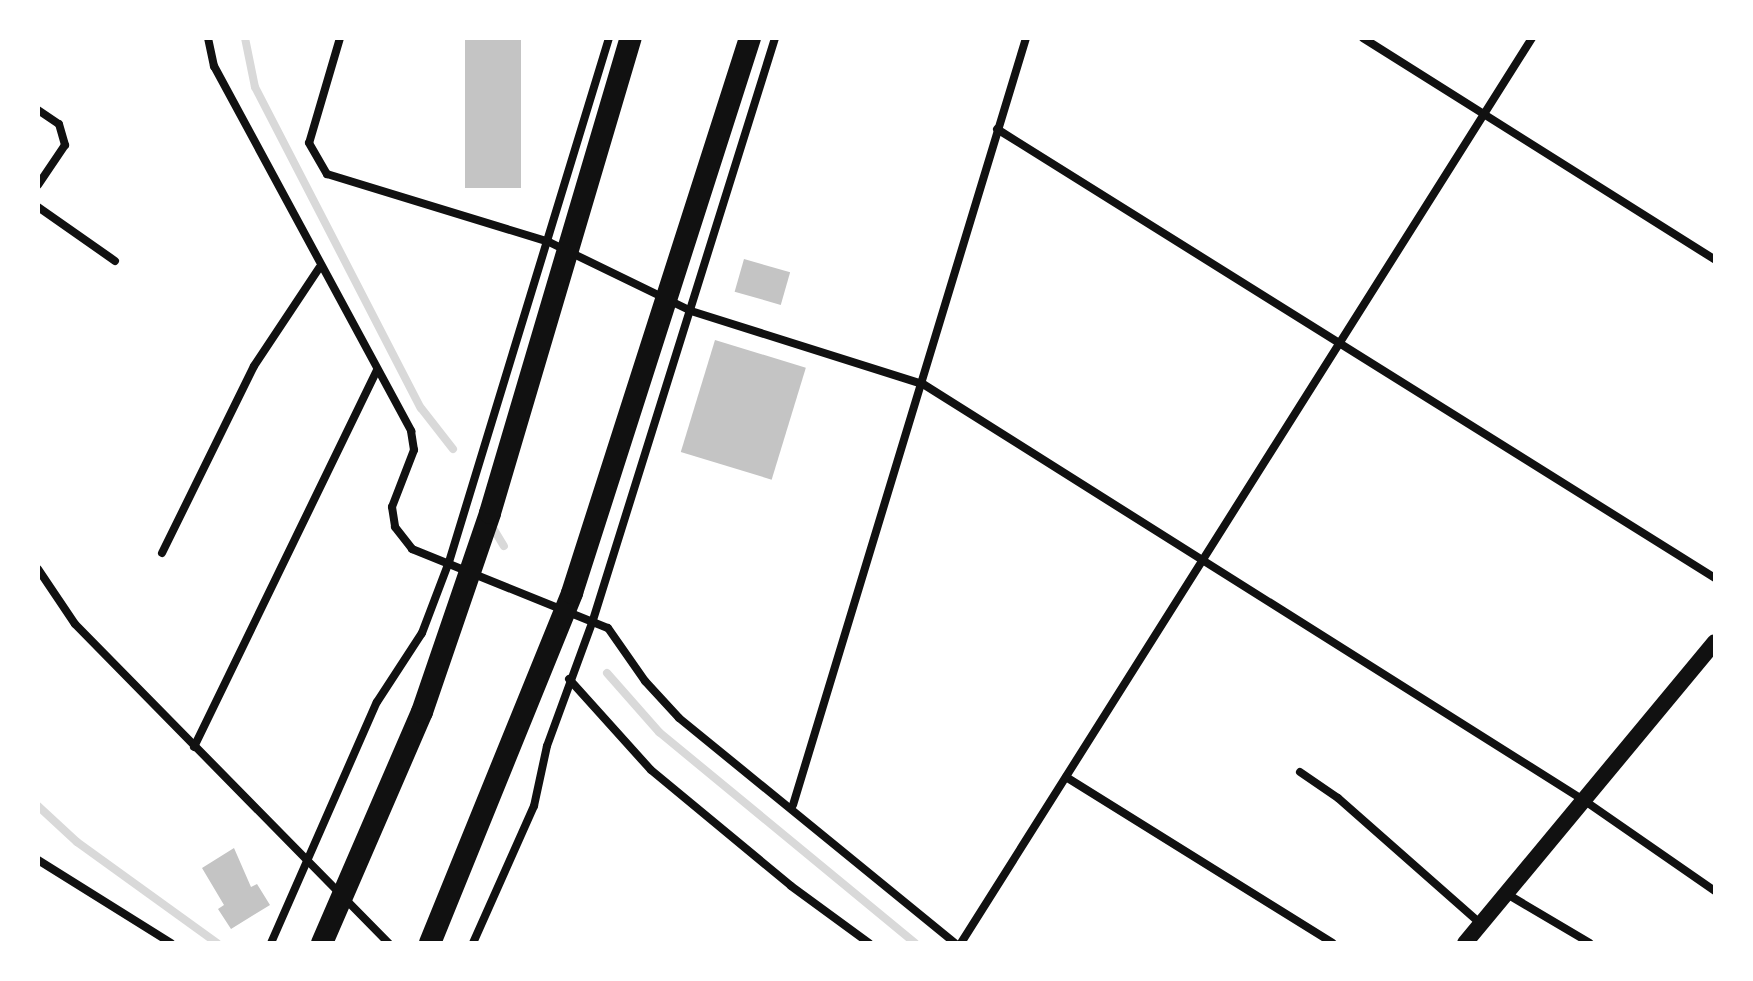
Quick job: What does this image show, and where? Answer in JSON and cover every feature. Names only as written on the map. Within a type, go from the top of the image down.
[{"type":"highway","points":[[322,943],[386,802],[490,513],[631,38]]},
{"type":"highway","points":[[430,943],[572,593],[750,38]]},
{"type":"main road","points":[[1465,943],[1715,642]]},
{"type":"street","points":[[208,38],[214,66],[319,268],[411,431],[414,450],[392,507],[395,527],[412,549],[608,628],[645,681],[679,718],[793,805],[958,943],[1532,38]]},
{"type":"street","points":[[340,38],[309,143],[327,174],[549,242],[691,311],[923,384],[1585,801],[1715,891]]},
{"type":"street","points":[[271,943],[310,865],[377,702],[422,633],[449,562],[609,38]]},
{"type":"street","points":[[473,943],[534,806],[569,679],[593,620],[775,38]]},
{"type":"street","points":[[793,805],[1026,38]]},
{"type":"street","points":[[1363,38],[1715,260]]},
{"type":"street","points":[[38,110],[59,124],[65,145],[38,185]]},
{"type":"street","points":[[997,129],[1715,578]]},
{"type":"street","points":[[38,207],[115,261]]},
{"type":"street","points":[[162,553],[254,366],[319,268]]},
{"type":"street","points":[[194,747],[377,370]]},
{"type":"street","points":[[38,569],[75,624],[389,943]]},
{"type":"street","points":[[569,679],[651,770],[791,886],[869,943]]},
{"type":"street","points":[[1300,772],[1338,798],[1481,924]]},
{"type":"street","points":[[1066,777],[1333,943]]},
{"type":"street","points":[[38,860],[171,943]]},
{"type":"street","points":[[1507,894],[1590,943]]},
{"type":"building","points":[[465,38],[521,38],[521,188],[465,188]]},
{"type":"building","points":[[744,259],[790,272],[781,305],[735,292]]},
{"type":"building","points":[[715,340],[806,368],[772,480],[681,452]]},
{"type":"building","points":[[234,848],[251,887],[257,884],[270,905],[231,929],[218,909],[224,905],[202,868]]},
{"type":"waterway","points":[[245,38],[255,87],[421,408],[453,449]]},
{"type":"waterway","points":[[490,523],[504,546]]},
{"type":"waterway","points":[[607,673],[659,732],[915,943]]},
{"type":"waterway","points":[[38,806],[77,842],[217,943]]}]
